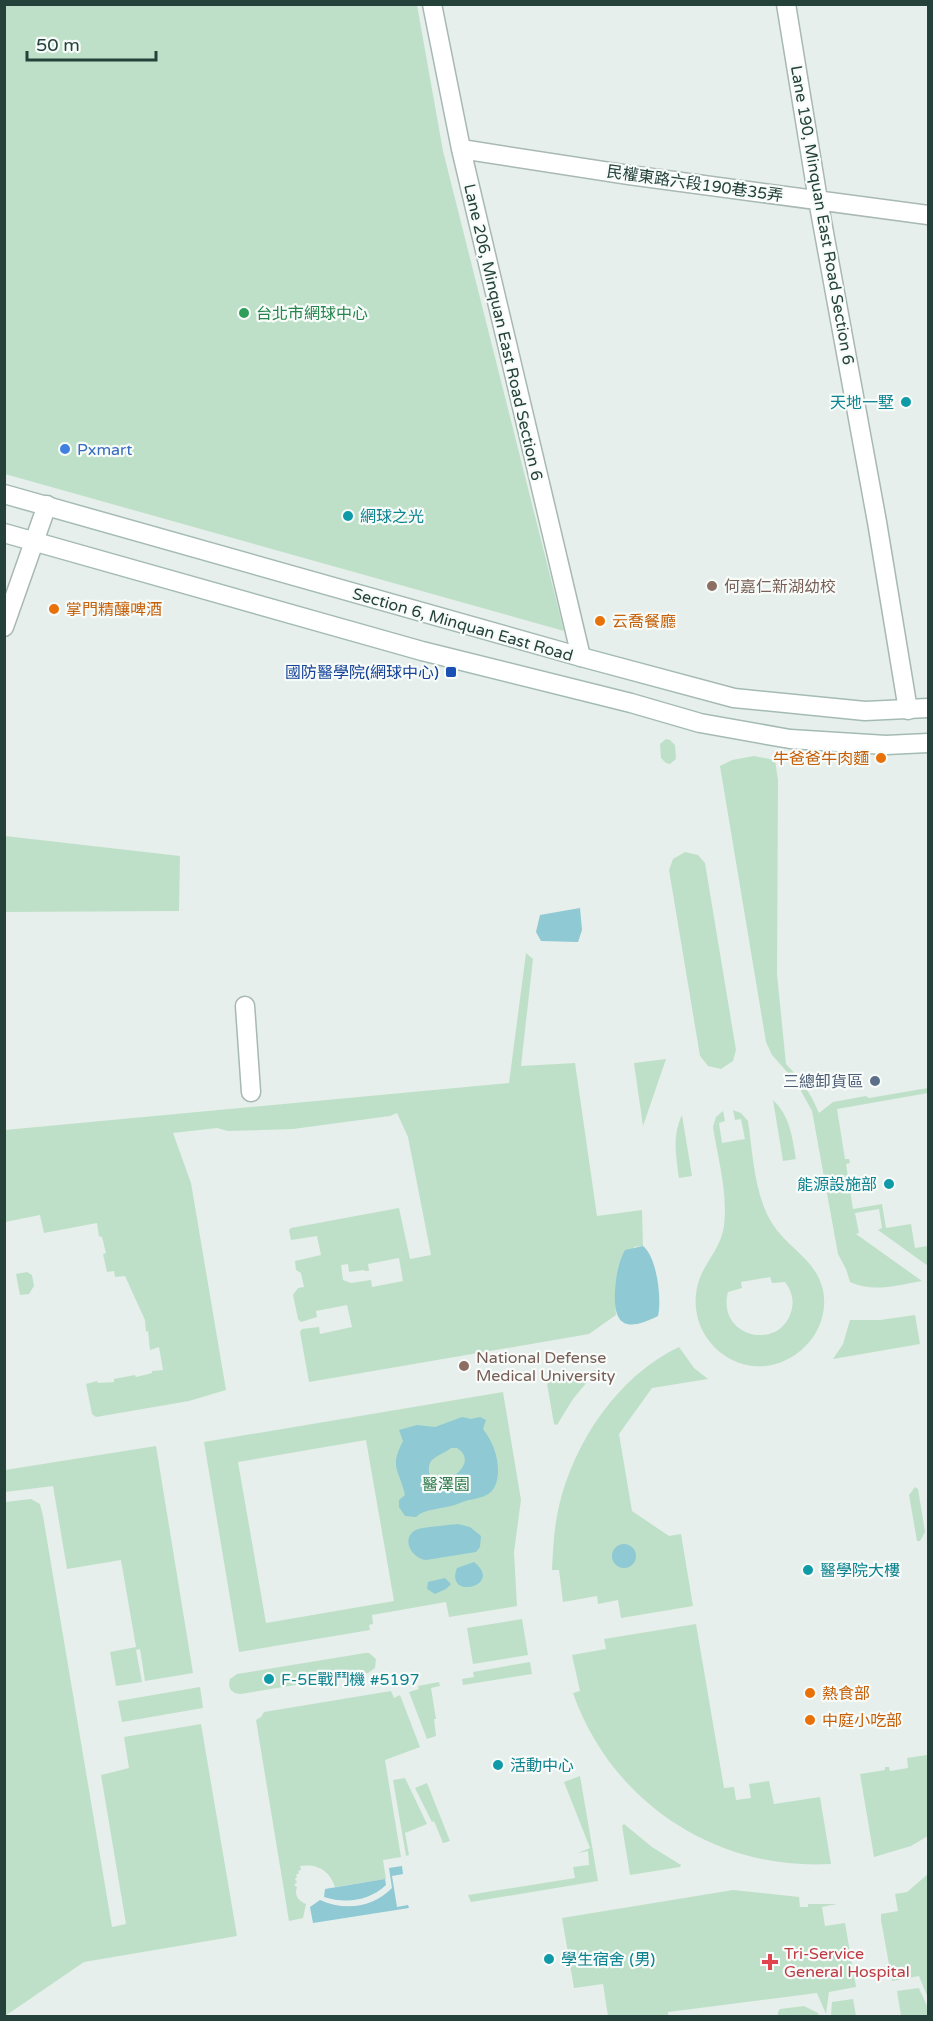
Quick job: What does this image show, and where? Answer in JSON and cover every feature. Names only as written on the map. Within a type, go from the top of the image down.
[{"type":"street","name":"Lane 206, Minquan East Road Section 6","points":[[432,4],[461,149],[581,657]]},
{"type":"street","name":"Lane 190, Minquan East Road Section 6","points":[[786,4],[818,200],[877,522],[908,710]]},
{"type":"street","name":"民權東路六段190巷35弄","points":[[461,149],[629,175],[928,215]]},
{"type":"street","name":"Section 6, Minquan East Road","points":[[4,494],[734,698],[865,711],[928,708]]},
{"type":"street","points":[[4,627],[47,505]]},
{"type":"street","name":"Section 6, Minquan East Road","points":[[4,533],[422,651],[631,703],[700,723],[797,739],[886,745],[928,743]]},
{"type":"street","points":[[244,1006],[251,1092]]},
{"type":"green space","name":"台北市網球中心","points":[[4,5],[417,5],[443,151],[564,631],[5,474]]},
{"type":"green space","points":[[666,739],[675,745],[676,759],[670,764],[661,758],[660,744]]},
{"type":"green space","points":[[754,756],[775,760],[778,780],[777,974],[786,1064],[800,1079],[819,1113],[833,1102],[928,1088],[928,1093],[837,1109],[845,1159],[849,1159],[850,1163],[846,1164],[853,1209],[882,1204],[886,1228],[911,1224],[915,1248],[928,1246],[928,1266],[878,1230],[882,1228],[879,1209],[855,1213],[859,1233],[856,1234],[922,1281],[877,1288],[850,1282],[838,1254],[812,1111],[796,1082],[772,1055],[766,1042],[720,766],[732,760]]},
{"type":"green space","points":[[5,836],[180,856],[179,911],[5,912]]},
{"type":"green space","points":[[685,852],[698,855],[705,863],[736,1050],[733,1061],[721,1069],[708,1066],[700,1056],[669,870],[673,859]]},
{"type":"green space","points":[[526,953],[533,959],[521,1066],[575,1063],[597,1216],[642,1210],[643,1246],[634,1247],[615,1299],[616,1315],[589,1334],[309,1382],[300,1332],[302,1329],[319,1327],[320,1334],[352,1327],[347,1305],[316,1311],[317,1317],[301,1322],[298,1319],[293,1295],[298,1288],[304,1287],[301,1273],[296,1270],[295,1261],[321,1255],[317,1236],[291,1240],[289,1230],[399,1208],[410,1259],[431,1255],[408,1137],[397,1113],[390,1116],[293,1129],[228,1131],[217,1128],[173,1133],[191,1183],[226,1390],[189,1401],[96,1417],[92,1414],[86,1384],[97,1381],[98,1383],[114,1382],[114,1379],[135,1375],[136,1377],[163,1370],[159,1347],[150,1350],[145,1320],[125,1276],[115,1277],[114,1271],[107,1272],[103,1254],[106,1253],[102,1237],[99,1236],[97,1223],[44,1233],[40,1215],[5,1222],[5,1130],[509,1083]],"holes":[[[399,1258],[403,1281],[372,1287],[371,1280],[351,1283],[343,1280],[341,1265],[348,1264],[349,1272],[369,1271],[368,1264]]]},
{"type":"green space","points":[[666,1059],[643,1126],[634,1063]]},
{"type":"green space","points":[[773,1100],[787,1120],[796,1159],[783,1161]]},
{"type":"green space","points":[[733,1110],[741,1113],[748,1121],[755,1174],[766,1212],[778,1232],[814,1270],[823,1290],[824,1308],[811,1340],[784,1361],[767,1366],[750,1366],[732,1360],[721,1353],[705,1335],[696,1312],[697,1287],[701,1275],[718,1246],[724,1226],[724,1189],[713,1127],[716,1117],[723,1111],[725,1121],[719,1123],[722,1143],[745,1139],[741,1119],[735,1120]],"holes":[[[770,1277],[772,1283],[785,1282],[790,1291],[793,1305],[786,1322],[777,1331],[765,1335],[752,1334],[741,1329],[732,1320],[727,1308],[728,1292],[742,1288],[741,1282]]]},
{"type":"green space","points":[[682,1115],[692,1176],[679,1178],[676,1138]]},
{"type":"green space","points":[[27,1272],[32,1275],[34,1286],[29,1294],[20,1295],[16,1274]]},
{"type":"green space","points":[[915,1315],[920,1344],[833,1359],[843,1344],[850,1320],[880,1320]]},
{"type":"green space","points":[[679,1347],[694,1368],[708,1379],[652,1388],[619,1434],[632,1511],[669,1536],[681,1534],[693,1606],[621,1618],[618,1600],[598,1604],[597,1596],[563,1602],[559,1570],[552,1570],[554,1538],[559,1506],[576,1458],[587,1435],[618,1393],[637,1375]]},
{"type":"green space","points":[[597,1370],[573,1399],[557,1425],[554,1424],[546,1378]]},
{"type":"green space","name":"醫澤園","points":[[503,1392],[521,1500],[514,1552],[517,1606],[449,1617],[446,1602],[372,1615],[373,1624],[369,1625],[370,1630],[239,1652],[204,1442]],"holes":[[[366,1440],[394,1601],[266,1623],[238,1462]]]},
{"type":"green space","points":[[156,1446],[193,1673],[145,1681],[140,1649],[136,1650],[142,1682],[116,1686],[110,1652],[136,1647],[121,1560],[67,1569],[53,1486],[5,1492],[5,1470]]},
{"type":"green space","points":[[915,1487],[918,1489],[925,1532],[920,1541],[917,1541],[909,1495]]},
{"type":"green space","points":[[31,1499],[40,1504],[43,1516],[112,1927],[126,1924],[101,1775],[129,1768],[124,1737],[201,1724],[237,1936],[84,1962],[5,2016],[5,1502]]},
{"type":"green space","points":[[522,1619],[528,1655],[473,1664],[467,1628]]},
{"type":"green space","points":[[696,1624],[724,1788],[734,1787],[736,1800],[751,1798],[749,1784],[769,1781],[774,1804],[820,1797],[831,1864],[788,1863],[748,1856],[709,1842],[673,1822],[641,1797],[613,1767],[590,1732],[573,1693],[580,1691],[572,1655],[606,1649],[604,1639]]},
{"type":"green space","points":[[369,1653],[376,1659],[375,1668],[368,1673],[241,1694],[235,1693],[230,1688],[230,1679],[237,1674]]},
{"type":"green space","points":[[530,1662],[532,1674],[463,1685],[462,1679],[474,1677],[473,1672]]},
{"type":"green space","points":[[439,1682],[440,1686],[431,1688],[436,1736],[427,1739],[409,1692],[419,1689],[418,1686]]},
{"type":"green space","points":[[200,1687],[203,1708],[122,1722],[118,1701]]},
{"type":"green space","points":[[391,1691],[394,1698],[400,1695],[420,1747],[385,1760],[401,1857],[383,1860],[386,1879],[335,1887],[333,1881],[322,1869],[306,1865],[300,1866],[301,1870],[296,1875],[297,1882],[294,1885],[297,1887],[297,1897],[306,1904],[303,1918],[289,1921],[256,1720],[264,1712]]},
{"type":"green space","points":[[927,1755],[928,1836],[911,1846],[874,1857],[860,1774],[885,1770],[885,1767],[889,1767],[890,1771],[908,1768],[907,1758]]},
{"type":"green space","points":[[580,1776],[598,1881],[471,1902],[468,1895],[575,1878],[573,1867],[589,1865],[588,1851],[578,1853],[590,1848],[564,1782]]},
{"type":"green space","points":[[405,1778],[427,1824],[405,1833],[409,1855],[406,1856],[393,1780]]},
{"type":"green space","points":[[427,1783],[450,1841],[443,1843],[434,1821],[432,1822],[415,1788]]},
{"type":"green space","points":[[624,1824],[652,1847],[681,1865],[680,1867],[630,1875],[622,1826]]},
{"type":"green space","points":[[928,1874],[928,1998],[919,1976],[892,1981],[881,1914],[898,1911],[895,1894],[907,1892]]},
{"type":"green space","name":"Tri-Service General Hospital","points":[[733,1890],[799,1897],[800,1907],[808,1907],[808,1904],[837,1904],[822,1907],[825,1926],[845,1923],[856,1987],[829,1992],[826,2014],[817,1993],[668,2012],[668,2016],[608,2016],[603,1984],[574,1988],[562,1918]]},
{"type":"green space","points":[[919,1988],[927,2005],[928,2016],[901,2016],[897,1991]]},
{"type":"green space","points":[[853,1999],[856,2016],[831,2016],[832,2002]]},
{"type":"green space","points":[[804,2006],[818,2013],[819,2016],[778,2016],[780,2009]]},
{"type":"water","points":[[580,908],[582,930],[578,942],[541,941],[536,932],[540,915]]},
{"type":"water","points":[[643,1246],[648,1251],[655,1268],[659,1299],[658,1316],[638,1324],[624,1323],[617,1313],[615,1303],[617,1275],[625,1250]]},
{"type":"water","points":[[462,1417],[471,1419],[480,1417],[486,1420],[483,1429],[490,1439],[497,1460],[496,1485],[490,1493],[481,1497],[428,1511],[416,1517],[405,1516],[399,1507],[399,1500],[405,1495],[396,1468],[403,1441],[399,1430],[417,1425],[435,1427]],"holes":[[[451,1448],[457,1448],[463,1453],[464,1465],[455,1475],[436,1484],[430,1476],[430,1463]]]},
{"type":"water","points":[[458,1524],[470,1527],[481,1536],[480,1547],[476,1552],[426,1560],[415,1555],[409,1546],[409,1537],[418,1529]]},
{"type":"water","points":[[624,1544],[629,1545],[635,1551],[635,1561],[629,1567],[624,1568],[619,1567],[613,1561],[612,1556],[613,1551],[619,1545]]},
{"type":"water","points":[[474,1562],[482,1571],[483,1578],[472,1586],[465,1587],[459,1584],[455,1578],[457,1568]]},
{"type":"water","points":[[445,1578],[451,1584],[446,1589],[435,1594],[427,1589],[428,1582]]},
{"type":"water","points":[[402,1866],[403,1874],[392,1876],[397,1907],[408,1905],[409,1908],[313,1923],[310,1907],[320,1900],[339,1906],[358,1906],[376,1900],[392,1888],[389,1868]]},
{"type":"water","points":[[385,1879],[386,1885],[365,1898],[341,1900],[324,1897],[325,1889]]},
{"type":"place","name":"台北市網球中心","points":[[244,313]]},
{"type":"place","name":"天地一墅","points":[[906,402]]},
{"type":"place","name":"Pxmart","points":[[65,449]]},
{"type":"place","name":"網球之光","points":[[348,516]]},
{"type":"place","name":"何嘉仁新湖幼校","points":[[712,586]]},
{"type":"place","name":"掌門精釀啤酒","points":[[54,609]]},
{"type":"place","name":"云喬餐廳","points":[[600,621]]},
{"type":"place","name":"國防醫學院(網球中心)","points":[[451,672]]},
{"type":"place","name":"牛爸爸牛肉麵","points":[[881,758]]},
{"type":"place","name":"三總卸貨區","points":[[875,1081]]},
{"type":"place","name":"能源設施部","points":[[889,1184]]},
{"type":"place","name":"National Defense Medical University","points":[[464,1366]]},
{"type":"place","name":"醫學院大樓","points":[[808,1570]]},
{"type":"place","name":"F-5E戰鬥機 #5197","points":[[269,1679]]},
{"type":"place","name":"熱食部","points":[[810,1693]]},
{"type":"place","name":"中庭小吃部","points":[[810,1720]]},
{"type":"place","name":"活動中心","points":[[498,1765]]},
{"type":"place","name":"學生宿舍 (男)","points":[[549,1959]]},
{"type":"place","name":"Tri-Service General Hospital","points":[[770,1962]]}]
